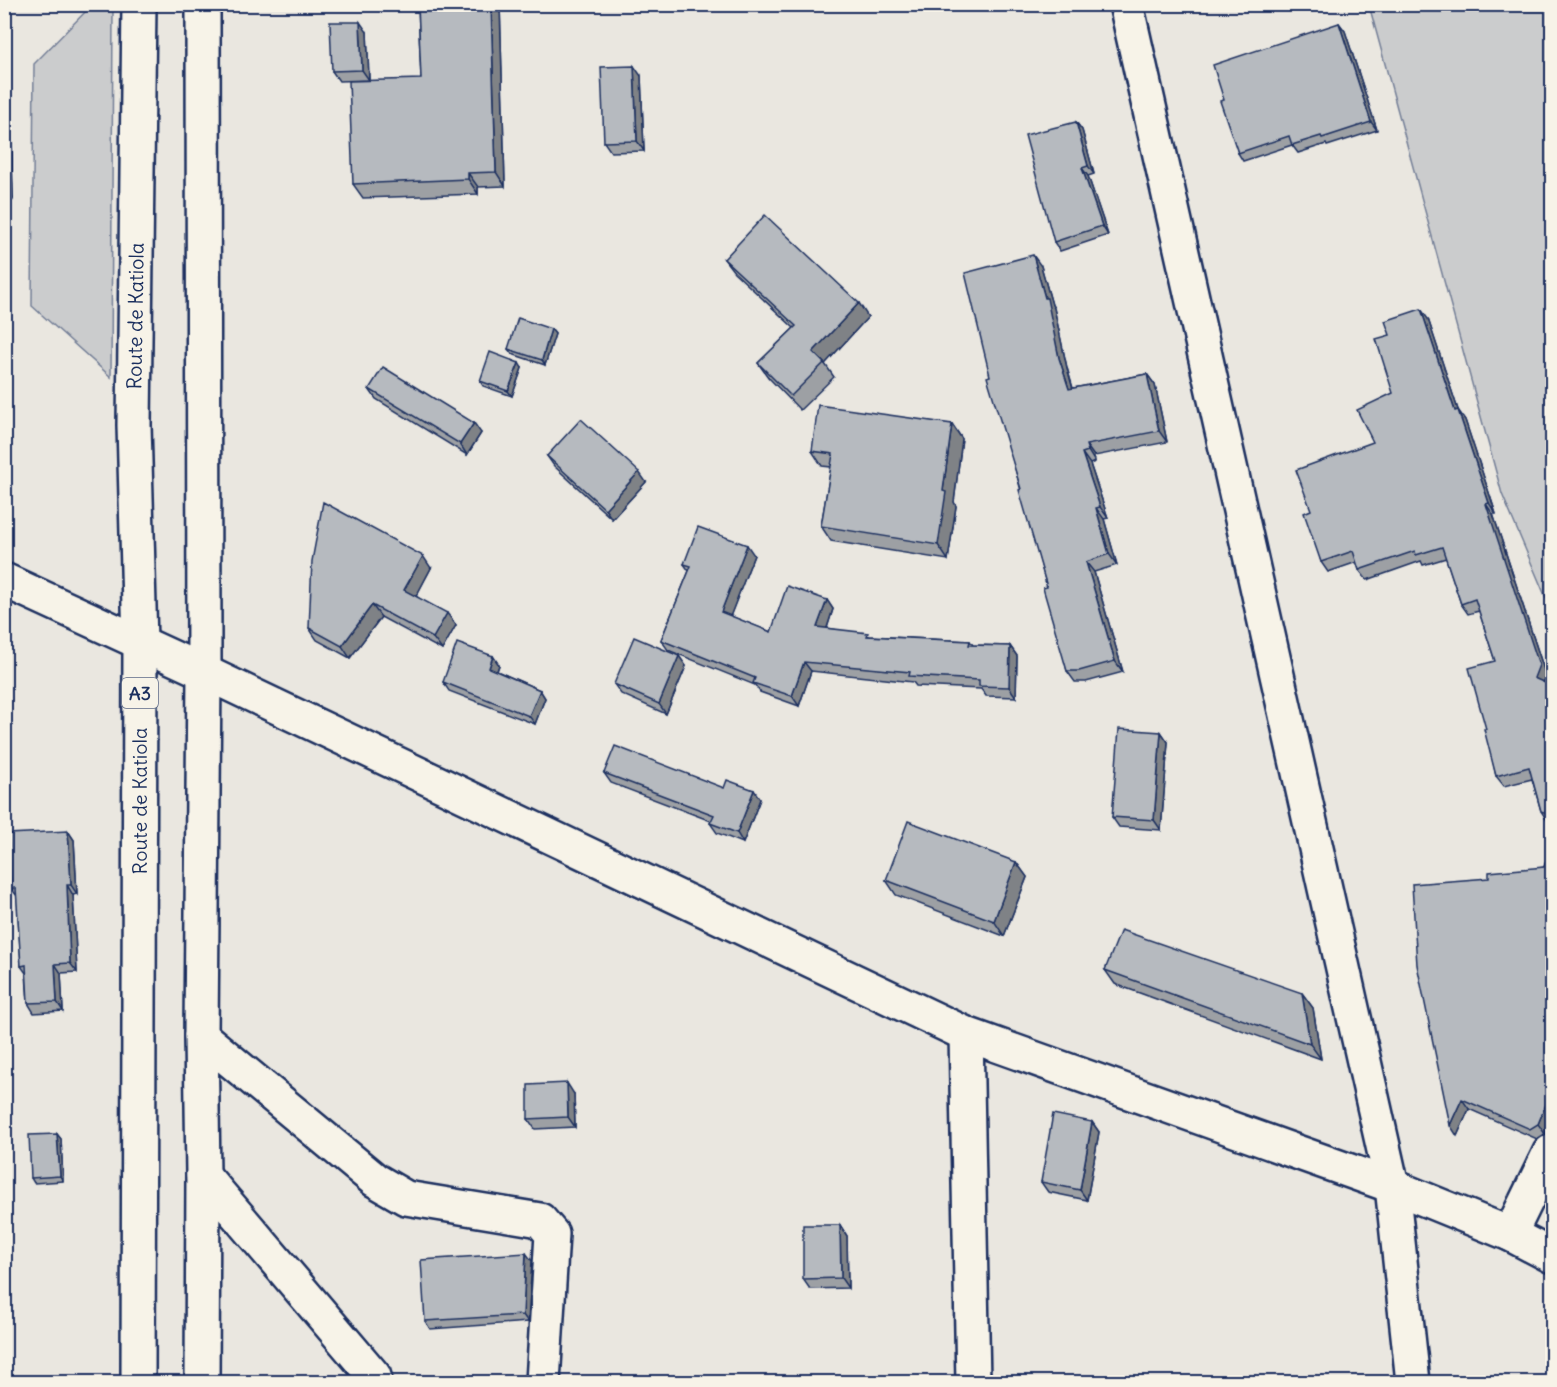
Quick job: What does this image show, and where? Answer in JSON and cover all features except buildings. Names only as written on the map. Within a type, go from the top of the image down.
[{"type":"main road","name":"Route de Katiola","points":[[138,1383],[140,642],[134,425],[139,4]]},
{"type":"main road","points":[[202,1383],[203,4]]},
{"type":"main road","points":[[1130,5],[1392,1186],[1413,1383]]},
{"type":"main road","points":[[4,580],[204,672],[966,1034],[1392,1186],[1510,1234],[1552,1256]]},
{"type":"main road","points":[[966,1034],[973,1383]]},
{"type":"main road","points":[[201,1036],[375,1180],[406,1198],[540,1220],[546,1226],[552,1234],[543,1383]]},
{"type":"main road","points":[[1510,1234],[1551,1152]]},
{"type":"main road","points":[[203,1175],[374,1376],[375,1383]]},
{"type":"shaded area","points":[[93,4],[113,5],[111,377],[32,306],[34,64]]},
{"type":"shaded area","points":[[1369,5],[1552,5],[1552,612],[1502,494]]}]
